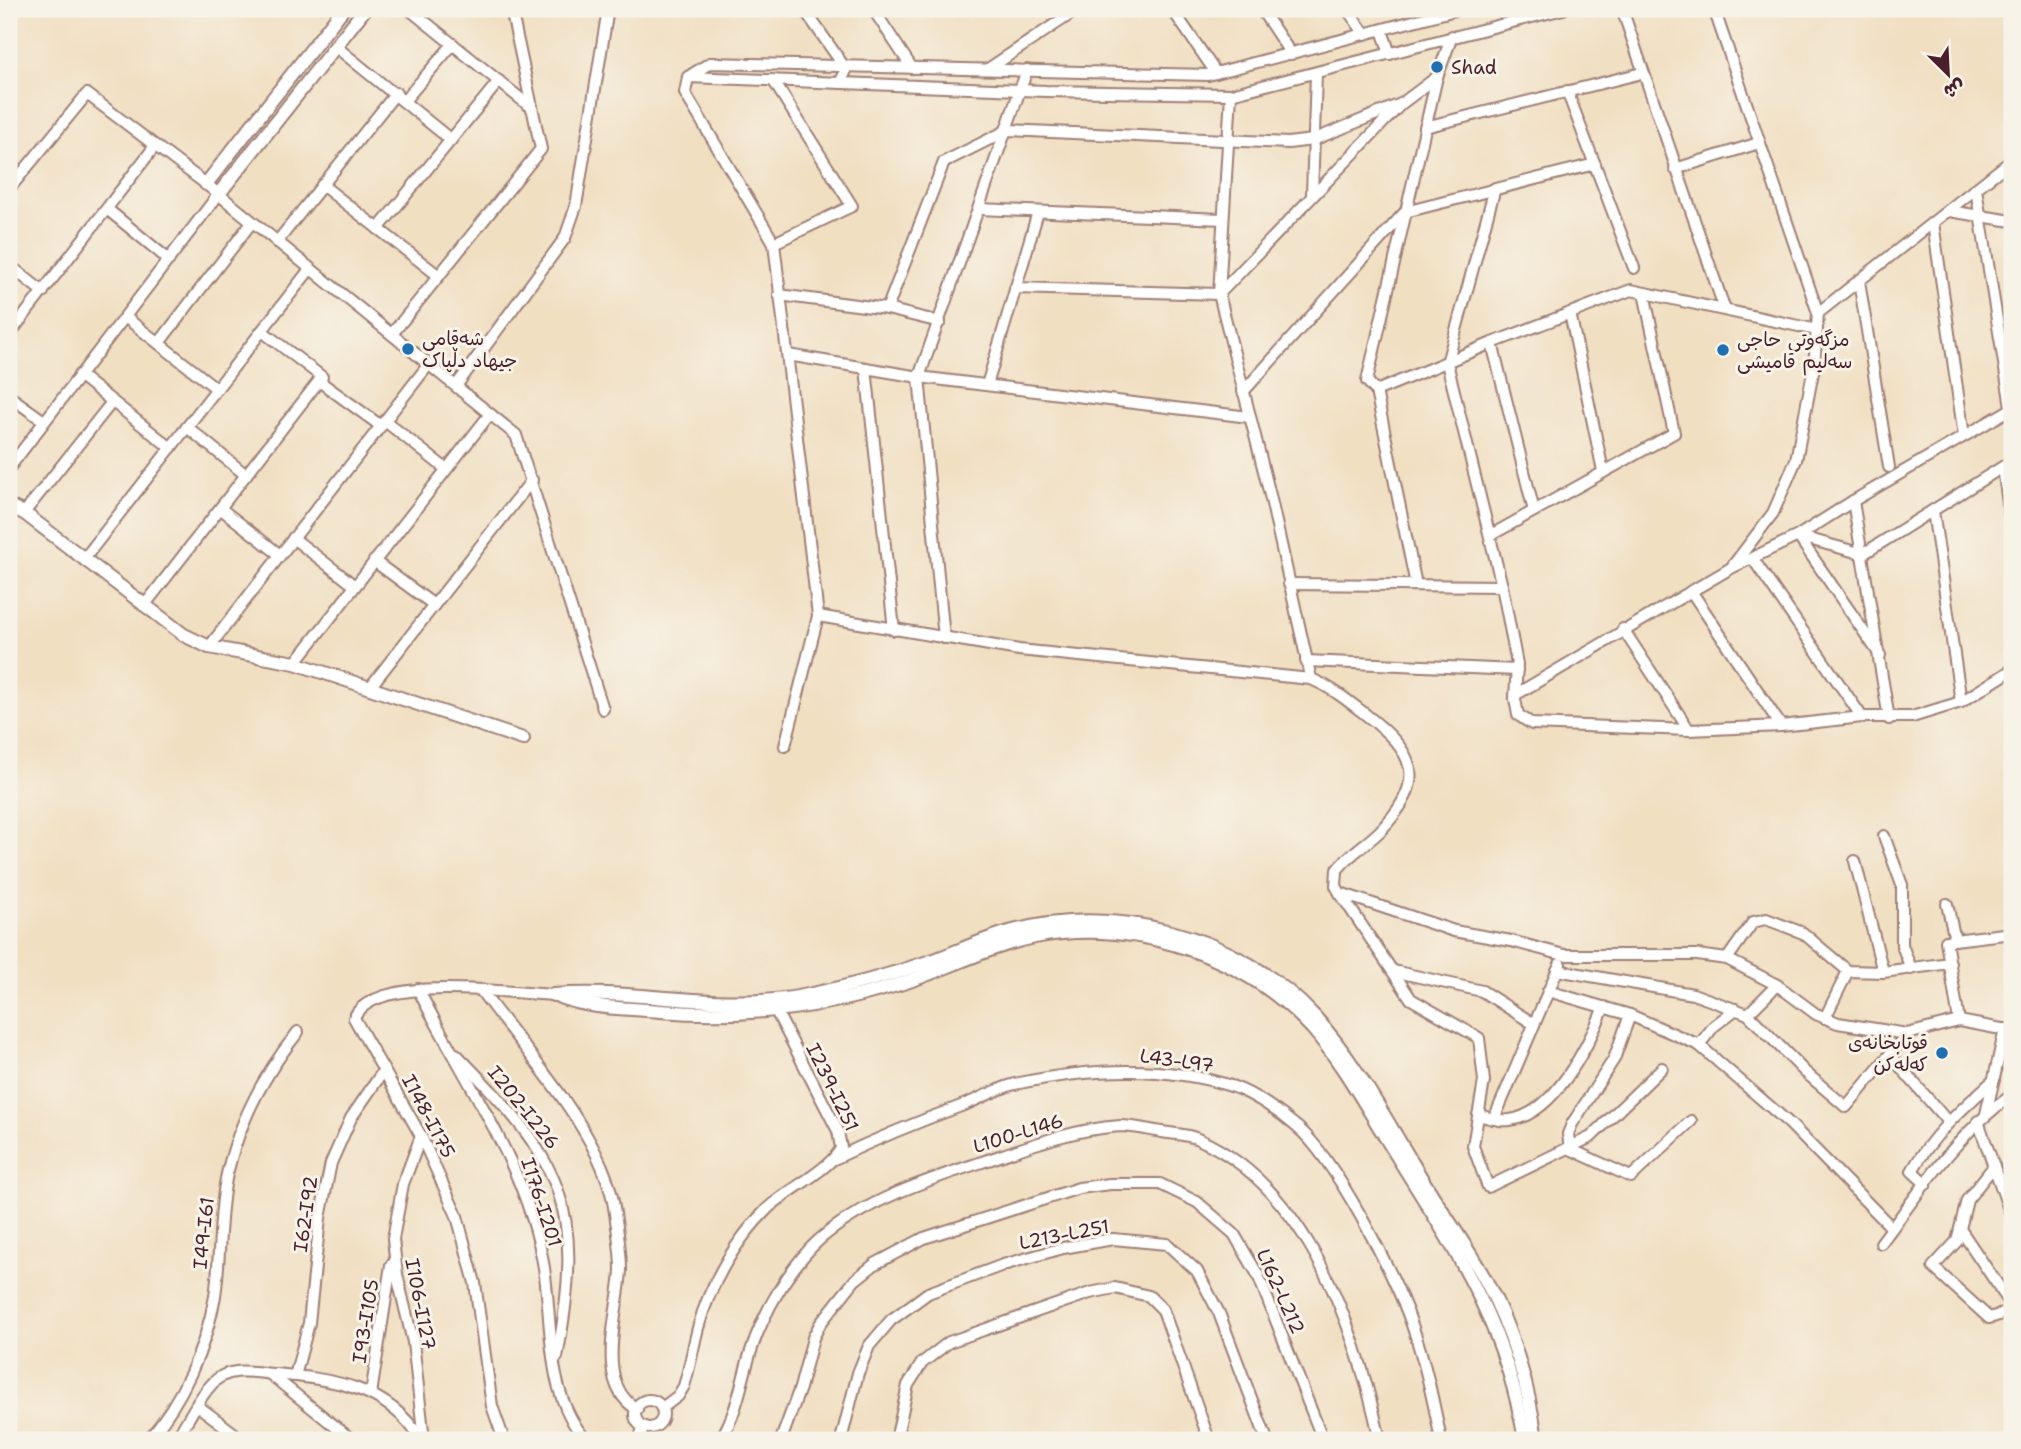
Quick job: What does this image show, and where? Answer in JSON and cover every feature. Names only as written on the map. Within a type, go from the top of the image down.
[{"type":"street","points":[[206,184],[343,9]]},
{"type":"street","points":[[9,468],[218,195],[365,9]]},
{"type":"street","points":[[409,9],[532,108]]},
{"type":"street","points":[[392,334],[541,149],[511,9]]},
{"type":"street","points":[[456,386],[565,238],[576,206],[608,9]]},
{"type":"street","points":[[804,9],[843,65],[845,73],[840,83]]},
{"type":"street","points":[[873,9],[912,68]]},
{"type":"street","points":[[988,69],[1078,9]]},
{"type":"street","points":[[1172,9],[1216,73]]},
{"type":"street","points":[[1261,9],[1291,54]]},
{"type":"street","points":[[1348,9],[1365,34]]},
{"type":"street","points":[[785,746],[818,616],[774,243],[685,93],[688,77],[710,63],[1216,73],[1382,30],[1438,12],[1459,9]]},
{"type":"street","points":[[688,77],[1022,90],[1231,94],[1563,9]]},
{"type":"street","points":[[1622,9],[1725,310]]},
{"type":"street","points":[[1714,9],[1818,313],[1802,436],[1788,484],[1773,513],[1731,568]]},
{"type":"street","points":[[1382,30],[1390,54]]},
{"type":"street","points":[[1416,585],[1376,391],[1367,381],[1437,77],[1452,36]]},
{"type":"street","points":[[277,242],[322,185],[400,97],[453,44]]},
{"type":"street","points":[[335,46],[451,140]]},
{"type":"street","points":[[944,638],[919,377],[1009,130],[1027,70]]},
{"type":"street","points":[[1312,195],[1316,73]]},
{"type":"street","points":[[1425,127],[1642,73]]},
{"type":"street","points":[[1015,288],[1219,294],[1401,104],[1437,77]]},
{"type":"street","points":[[773,80],[852,206],[774,243]]},
{"type":"street","points":[[378,229],[499,81]]},
{"type":"street","points":[[1567,91],[1634,268]]},
{"type":"street","points":[[9,189],[88,94],[206,184],[516,435],[603,709]]},
{"type":"street","points":[[1231,94],[1219,294],[1311,679]]},
{"type":"street","points":[[887,309],[944,162],[1009,130],[1228,138],[1289,143],[1313,140],[1401,104]]},
{"type":"street","points":[[1675,169],[1759,143]]},
{"type":"street","points":[[9,335],[155,146]]},
{"type":"street","points":[[1818,313],[2012,160]]},
{"type":"street","points":[[1243,392],[1405,212],[1595,164]]},
{"type":"street","points":[[322,185],[439,276]]},
{"type":"street","points":[[1495,188],[1447,363],[1502,586],[1517,670],[1515,695],[1518,715],[1532,724],[1689,730],[1782,726],[1863,717],[1912,717],[1961,702],[2012,670]]},
{"type":"street","points":[[1515,695],[1623,629],[1731,568],[1798,536],[1964,436],[2012,412],[1976,189]]},
{"type":"street","points":[[107,209],[169,260]]},
{"type":"street","points":[[979,209],[1223,219]]},
{"type":"street","points":[[1949,211],[2012,221]]},
{"type":"street","points":[[987,385],[1038,212]]},
{"type":"street","points":[[159,344],[252,222]]},
{"type":"street","points":[[1933,223],[1964,436]]},
{"type":"street","points":[[9,265],[43,292]]},
{"type":"street","points":[[84,559],[310,269]]},
{"type":"street","points":[[1859,281],[1889,467]]},
{"type":"street","points":[[1376,391],[1632,290],[1817,330]]},
{"type":"street","points":[[1490,535],[1674,433],[1644,293]]},
{"type":"street","points":[[779,295],[887,309],[940,323]]},
{"type":"street","points":[[1570,313],[1603,471]]},
{"type":"street","points":[[125,317],[217,389]]},
{"type":"street","points":[[144,606],[322,377],[262,331]]},
{"type":"street","points":[[1492,343],[1534,511]]},
{"type":"street","points":[[788,355],[919,377],[1249,417]]},
{"type":"street","points":[[209,647],[429,364]]},
{"type":"street","points":[[866,368],[894,630]]},
{"type":"street","points":[[79,375],[171,448]]},
{"type":"street","points":[[320,381],[446,469]]},
{"type":"street","points":[[9,396],[44,421]]},
{"type":"street","points":[[24,513],[112,402]]},
{"type":"street","points":[[295,663],[490,414]]},
{"type":"street","points":[[187,427],[246,475]]},
{"type":"street","points":[[1798,536],[1863,554],[2008,464],[2012,533]]},
{"type":"street","points":[[371,686],[532,480]]},
{"type":"street","points":[[1853,501],[1889,719]]},
{"type":"street","points":[[9,506],[24,513],[184,635],[209,647],[295,663],[523,738]]},
{"type":"street","points":[[220,508],[280,555]]},
{"type":"street","points":[[1933,511],[1961,702]]},
{"type":"street","points":[[1798,536],[1880,655]]},
{"type":"street","points":[[293,538],[355,586]]},
{"type":"street","points":[[1753,559],[1863,717]]},
{"type":"street","points":[[374,561],[434,605]]},
{"type":"street","points":[[1289,584],[1502,586]]},
{"type":"street","points":[[1690,591],[1782,726]]},
{"type":"street","points":[[818,616],[1019,650],[1311,679],[1334,690],[1390,733],[1403,748],[1412,767],[1406,790],[1389,819],[1337,870],[1336,886],[1411,999],[1479,1038],[1484,1081],[1473,1146],[1488,1187],[1570,1149],[1601,1129],[1662,1068]]},
{"type":"street","points":[[1623,629],[1689,730]]},
{"type":"street","points":[[1306,661],[1517,670]]},
{"type":"street","points":[[1884,836],[1902,885],[1902,946],[1910,969]]},
{"type":"street","points":[[1855,861],[1883,972]]},
{"type":"street","points":[[1340,893],[1454,931],[1511,941],[1564,955],[1697,955],[1727,958],[1777,985],[1801,1006],[1825,1018],[1863,1028],[1907,1034],[1959,1021],[2008,1030],[1982,1118],[1994,1166],[2012,1218]]},
{"type":"street","points":[[1947,904],[1955,940]]},
{"type":"street","points":[[1727,958],[1753,922],[1766,919],[1810,937],[1848,971],[1883,972],[1950,963]]},
{"type":"street","points":[[553,995],[591,1005],[718,1015],[884,989],[1033,937],[1082,932],[1141,937],[1217,960],[1264,987],[1312,1029],[1373,1106],[1496,1302],[1521,1371],[1536,1440]]},
{"type":"street","points":[[1959,1021],[1946,941],[2012,933]]},
{"type":"street","points":[[1494,1119],[1564,955]]},
{"type":"street","points":[[1557,970],[1619,984],[1693,994],[1748,1014],[1805,1072],[1846,1107],[1907,1034]]},
{"type":"street","points":[[1393,971],[1482,991],[1534,1024]]},
{"type":"street","points":[[1825,1018],[1848,971]]},
{"type":"street","points":[[1748,1014],[1777,985]]},
{"type":"street","name":"I148-I175","points":[[504,1440],[492,1406],[466,1241],[421,1136],[356,1026],[354,1016],[377,997],[418,989],[553,995]]},
{"type":"street","name":"I176-I201","points":[[418,989],[520,1182],[544,1266],[561,1399],[586,1440]]},
{"type":"street","points":[[1548,991],[1630,1015],[1699,1045],[1790,1124],[1892,1228]]},
{"type":"street","points":[[482,992],[568,1108],[606,1174],[614,1204],[621,1266],[613,1375],[621,1396],[637,1409]]},
{"type":"street","name":"I239-I251","points":[[662,1408],[682,1390],[705,1303],[733,1252],[777,1199],[834,1159],[842,1144],[838,1130],[775,1006]]},
{"type":"street","points":[[1478,1115],[1494,1119],[1517,1119],[1556,1089],[1585,1048],[1604,1007]]},
{"type":"street","points":[[1699,1045],[1714,1026],[1736,1009]]},
{"type":"street","points":[[1570,1149],[1568,1134],[1572,1124],[1614,1059],[1630,1015]]},
{"type":"street","name":"I49-I61","points":[[148,1440],[183,1393],[211,1311],[227,1175],[240,1133],[275,1060],[298,1032]]},
{"type":"street","name":"I202-I226","points":[[446,1044],[512,1114],[541,1151],[557,1184],[566,1216],[570,1271],[556,1366]]},
{"type":"street","points":[[1890,1055],[1948,1122]]},
{"type":"street","name":"I62-I92","points":[[295,1376],[309,1323],[320,1218],[331,1163],[351,1118],[384,1070]]},
{"type":"street","name":"L43-L97","points":[[834,1159],[906,1125],[1012,1085],[1085,1073],[1132,1071],[1191,1076],[1237,1088],[1298,1127],[1331,1169],[1371,1235],[1411,1320],[1430,1384],[1441,1440]]},
{"type":"street","points":[[1926,1184],[1912,1171],[1924,1150],[1948,1122],[1994,1080]]},
{"type":"street","points":[[1881,1243],[1982,1118],[2012,1095]]},
{"type":"street","points":[[1373,1106],[1481,1296],[1504,1354],[1525,1440]]},
{"type":"street","points":[[1570,1149],[1630,1177],[1690,1121]]},
{"type":"street","name":"L100-L146","points":[[720,1440],[733,1419],[752,1349],[793,1270],[820,1240],[867,1207],[952,1172],[1058,1136],[1122,1126],[1196,1138],[1242,1163],[1290,1211],[1317,1255],[1367,1380],[1380,1440]]},
{"type":"street","name":"I106-I127","points":[[421,1136],[397,1205],[393,1254],[412,1342],[423,1440]]},
{"type":"street","points":[[1994,1166],[1967,1200],[1957,1241],[1933,1267],[1989,1318],[2012,1311]]},
{"type":"street","name":"L162-L212","points":[[781,1440],[797,1399],[813,1338],[820,1324],[855,1280],[875,1264],[925,1238],[1079,1188],[1110,1184],[1160,1184],[1198,1202],[1234,1234],[1258,1275],[1323,1440]]},
{"type":"street","points":[[1960,1229],[2012,1306]]},
{"type":"street","name":"L213-L251","points":[[841,1440],[858,1373],[869,1346],[891,1320],[928,1293],[1003,1265],[1063,1248],[1113,1239],[1167,1244],[1197,1271],[1219,1314],[1267,1440]]},
{"type":"street","name":"I93-I105","points":[[371,1394],[393,1254]]},
{"type":"street","points":[[900,1438],[908,1385],[934,1351],[975,1331],[1090,1293],[1115,1288],[1149,1296],[1163,1310],[1209,1440]]},
{"type":"street","points":[[176,1440],[213,1383],[225,1374],[241,1371],[341,1382],[371,1394],[407,1419],[423,1440]]},
{"type":"street","points":[[270,1374],[352,1440]]},
{"type":"street","points":[[637,1409],[648,1401],[656,1402],[662,1408],[662,1419],[647,1427],[639,1440]]},
{"type":"street","points":[[198,1406],[243,1440]]},
{"type":"street","points":[[637,1409],[637,1420],[647,1427],[649,1440]]},
{"type":"place","name":"Shad","points":[[1437,67]]},
{"type":"place","name":"شەقامی جیهاد دڵپاک","points":[[408,349]]},
{"type":"place","name":"مزگەوتی حاجی سەلیم قامیشی","points":[[1723,350]]},
{"type":"place","name":"قوتابخانەی کەلەکن","points":[[1942,1053]]}]
